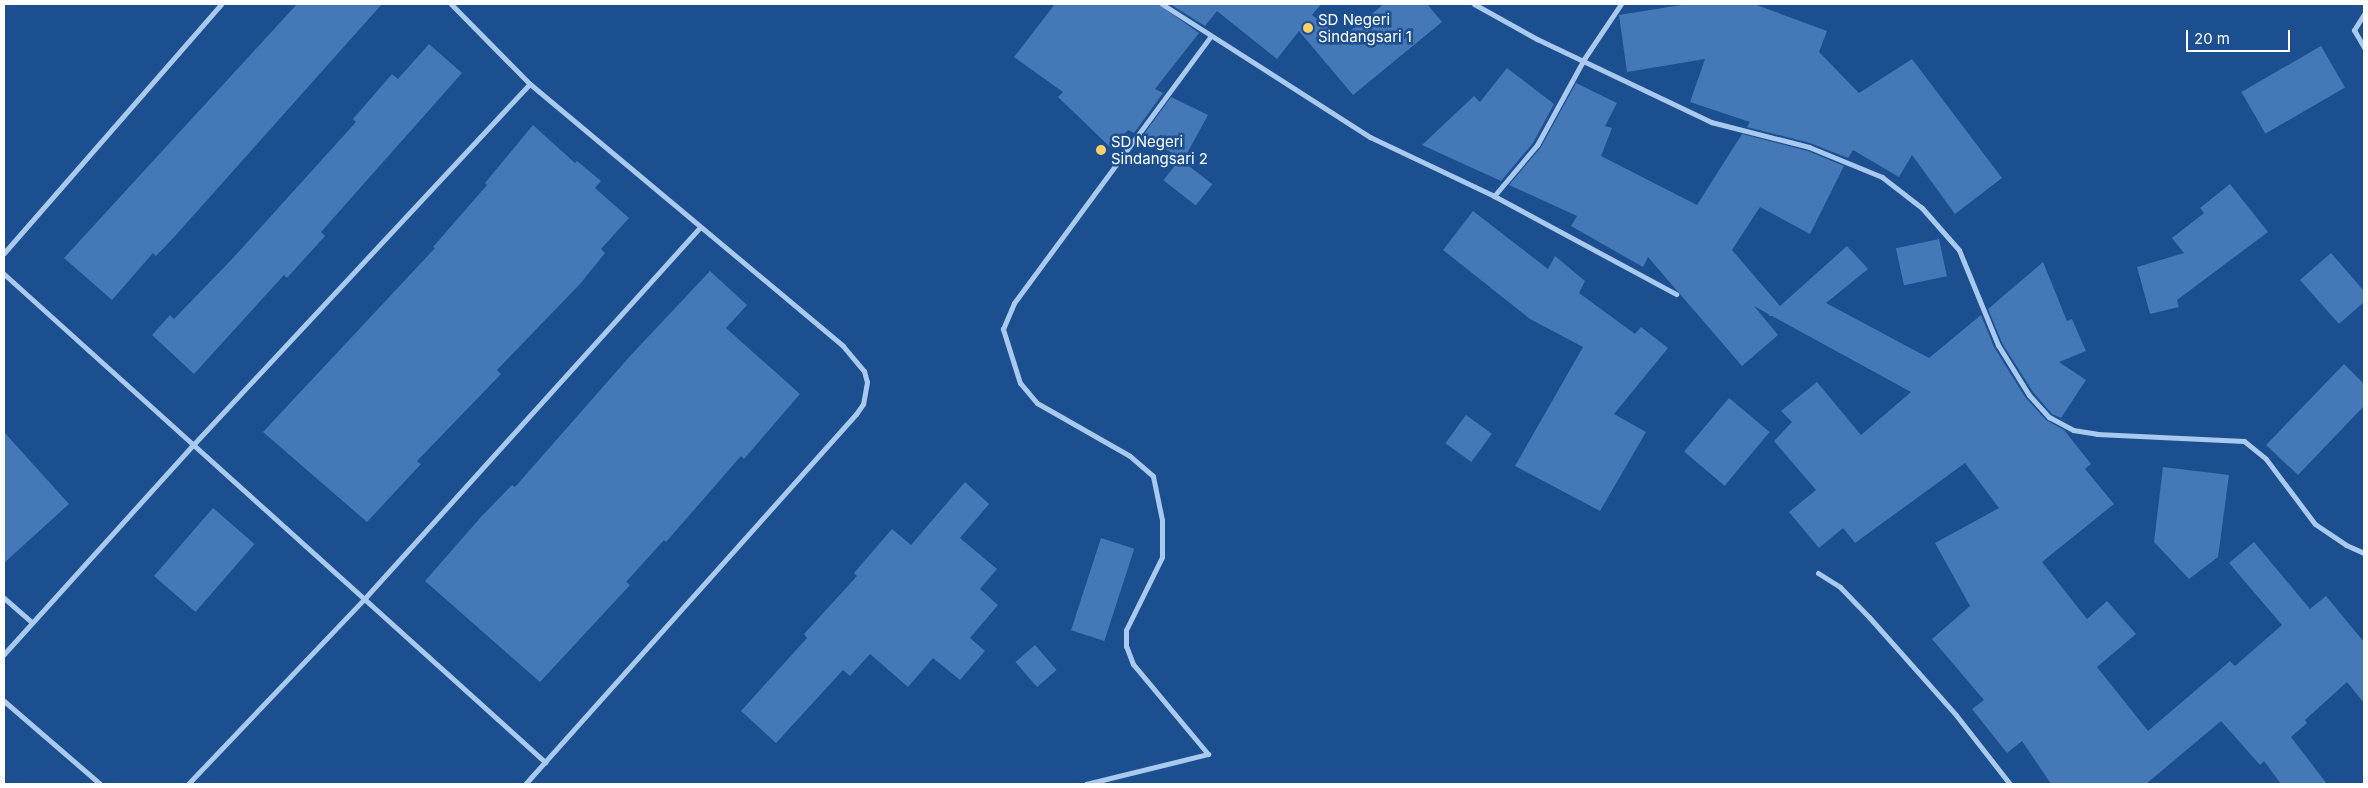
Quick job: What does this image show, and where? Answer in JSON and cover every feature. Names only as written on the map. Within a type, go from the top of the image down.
[{"type":"street","points":[[4,254],[221,4]]},
{"type":"street","points":[[451,4],[530,84],[699,229],[843,346],[864,371],[867,393],[856,414],[526,784]]},
{"type":"street","points":[[1162,4],[1210,37],[1370,137],[1494,196],[1676,294]]},
{"type":"street","points":[[1474,4],[1537,39],[1584,59],[1711,122],[1809,147],[1882,177],[1922,208],[1959,250],[1998,346],[2029,395],[2049,417],[2073,430],[2097,434],[2244,441],[2254,446],[2266,459],[2315,524],[2346,545],[2364,553]]},
{"type":"street","points":[[1494,196],[1537,146],[1584,59],[1621,4]]},
{"type":"street","points":[[2364,14],[2354,30],[2364,47]]},
{"type":"street","points":[[1086,784],[1208,754],[1133,664],[1126,646],[1126,630],[1162,557],[1162,520],[1153,476],[1130,456],[1037,404],[1020,383],[1003,329],[1014,303],[1210,37]]},
{"type":"street","points":[[4,654],[192,446],[530,84]]},
{"type":"street","points":[[188,784],[365,598],[699,229]]},
{"type":"street","points":[[4,274],[192,446],[365,598],[545,762]]},
{"type":"street","points":[[1818,573],[1840,587],[1869,617],[1956,715],[2010,784]]},
{"type":"street","points":[[4,598],[32,622]]},
{"type":"street","points":[[4,702],[100,784]]},
{"type":"building","points":[[297,4],[382,4],[175,236],[156,256],[153,253],[112,300],[64,258]]},
{"type":"building","points":[[1055,4],[1158,4],[1199,33],[1155,89],[1163,93],[1134,133],[1128,130],[1111,148],[1058,97],[1063,92],[1014,57]]},
{"type":"building","points":[[1170,4],[1321,4],[1312,15],[1340,36],[1346,31],[1348,33],[1384,4],[1427,4],[1442,22],[1353,95],[1299,31],[1277,59],[1217,11],[1205,26]]},
{"type":"building","points":[[1687,4],[1754,4],[1827,31],[1819,52],[1859,93],[1912,59],[2002,178],[1955,214],[1912,155],[1899,177],[1853,150],[1848,158],[1810,143],[1747,127],[1750,122],[1690,102],[1705,59],[1627,72],[1619,15]]},
{"type":"building","points":[[429,44],[462,73],[321,232],[325,236],[287,278],[284,275],[194,374],[152,335],[170,315],[174,319],[233,258],[356,122],[353,119],[392,74],[398,79]]},
{"type":"building","points":[[2321,46],[2345,88],[2265,134],[2241,92]]},
{"type":"building","points":[[1507,68],[1554,104],[1533,143],[1501,181],[1422,145],[1474,96],[1480,102]]},
{"type":"building","points":[[1576,83],[1617,103],[1605,126],[1612,128],[1601,156],[1697,205],[1742,134],[1808,151],[1844,166],[1810,234],[1760,207],[1732,250],[1780,306],[1847,246],[1868,269],[1826,303],[1929,358],[1981,315],[1994,347],[2025,397],[2046,420],[2064,430],[2091,464],[2085,469],[2114,504],[2042,562],[2087,619],[2107,601],[2136,634],[2097,667],[2148,731],[2230,661],[2235,666],[2282,625],[2229,563],[2254,542],[2310,609],[2326,596],[2364,642],[2364,703],[2347,682],[2305,720],[2307,723],[2291,737],[2327,784],[2281,784],[2264,761],[2260,765],[2221,721],[2146,784],[2051,784],[2022,741],[2007,753],[1972,709],[1984,700],[1932,639],[1970,606],[1935,543],[1999,508],[1965,463],[1855,543],[1843,528],[1819,548],[1789,512],[1816,490],[1774,441],[1792,422],[1781,411],[1817,382],[1861,435],[1911,392],[1772,316],[1768,316],[1770,315],[1754,306],[1778,335],[1742,366],[1648,257],[1643,267],[1571,226],[1577,216],[1509,185],[1541,147]]},
{"type":"building","points":[[1171,97],[1208,115],[1184,159],[1142,137]]},
{"type":"building","points":[[533,125],[575,163],[577,161],[601,181],[595,188],[629,218],[601,249],[605,253],[580,284],[497,370],[501,374],[417,461],[421,464],[367,522],[263,432],[435,248],[433,247],[487,185],[485,183]]},
{"type":"building","points":[[1180,159],[1212,184],[1196,206],[1163,180]]},
{"type":"building","points":[[2230,184],[2268,232],[2177,300],[2179,307],[2150,314],[2137,267],[2184,253],[2172,238],[2204,213],[2200,208]]},
{"type":"building","points":[[1473,211],[1548,269],[1555,256],[1585,281],[1579,293],[1635,334],[1641,327],[1668,348],[1614,414],[1646,432],[1600,511],[1515,466],[1583,347],[1530,319],[1443,250]]},
{"type":"building","points":[[1939,239],[1947,276],[1904,285],[1896,248]]},
{"type":"building","points":[[2331,253],[2364,291],[2364,302],[2339,324],[2300,280]]},
{"type":"building","points":[[2043,262],[2067,321],[2072,319],[2086,351],[2059,362],[2086,380],[2061,418],[2052,414],[2033,392],[2002,343],[1988,309]]},
{"type":"building","points":[[710,271],[747,305],[726,328],[800,394],[744,459],[741,456],[666,542],[664,540],[626,582],[630,585],[540,682],[425,581],[480,518],[512,485],[515,487],[631,355]]},
{"type":"building","points":[[2344,364],[2364,384],[2364,406],[2298,475],[2266,445]]},
{"type":"building","points":[[1729,398],[1770,432],[1725,486],[1684,452]]},
{"type":"building","points":[[1466,415],[1492,434],[1471,462],[1445,443]]},
{"type":"building","points":[[4,432],[69,504],[4,563]]},
{"type":"building","points":[[2163,467],[2229,475],[2218,557],[2189,579],[2154,542]]},
{"type":"building","points":[[965,482],[989,504],[960,538],[997,569],[980,589],[998,605],[970,638],[985,651],[960,680],[933,658],[908,687],[870,654],[850,676],[843,670],[776,743],[741,711],[807,638],[804,634],[857,576],[854,573],[892,529],[911,545]]},
{"type":"building","points":[[213,508],[255,544],[195,612],[154,576]]},
{"type":"building","points":[[1101,538],[1134,549],[1104,641],[1071,630]]},
{"type":"building","points":[[1035,645],[1057,670],[1037,687],[1015,662]]},
{"type":"place","name":"SD Negeri Sindangsari 1","points":[[1308,28]]},
{"type":"place","name":"SD Negeri Sindangsari 2","points":[[1101,150]]}]
